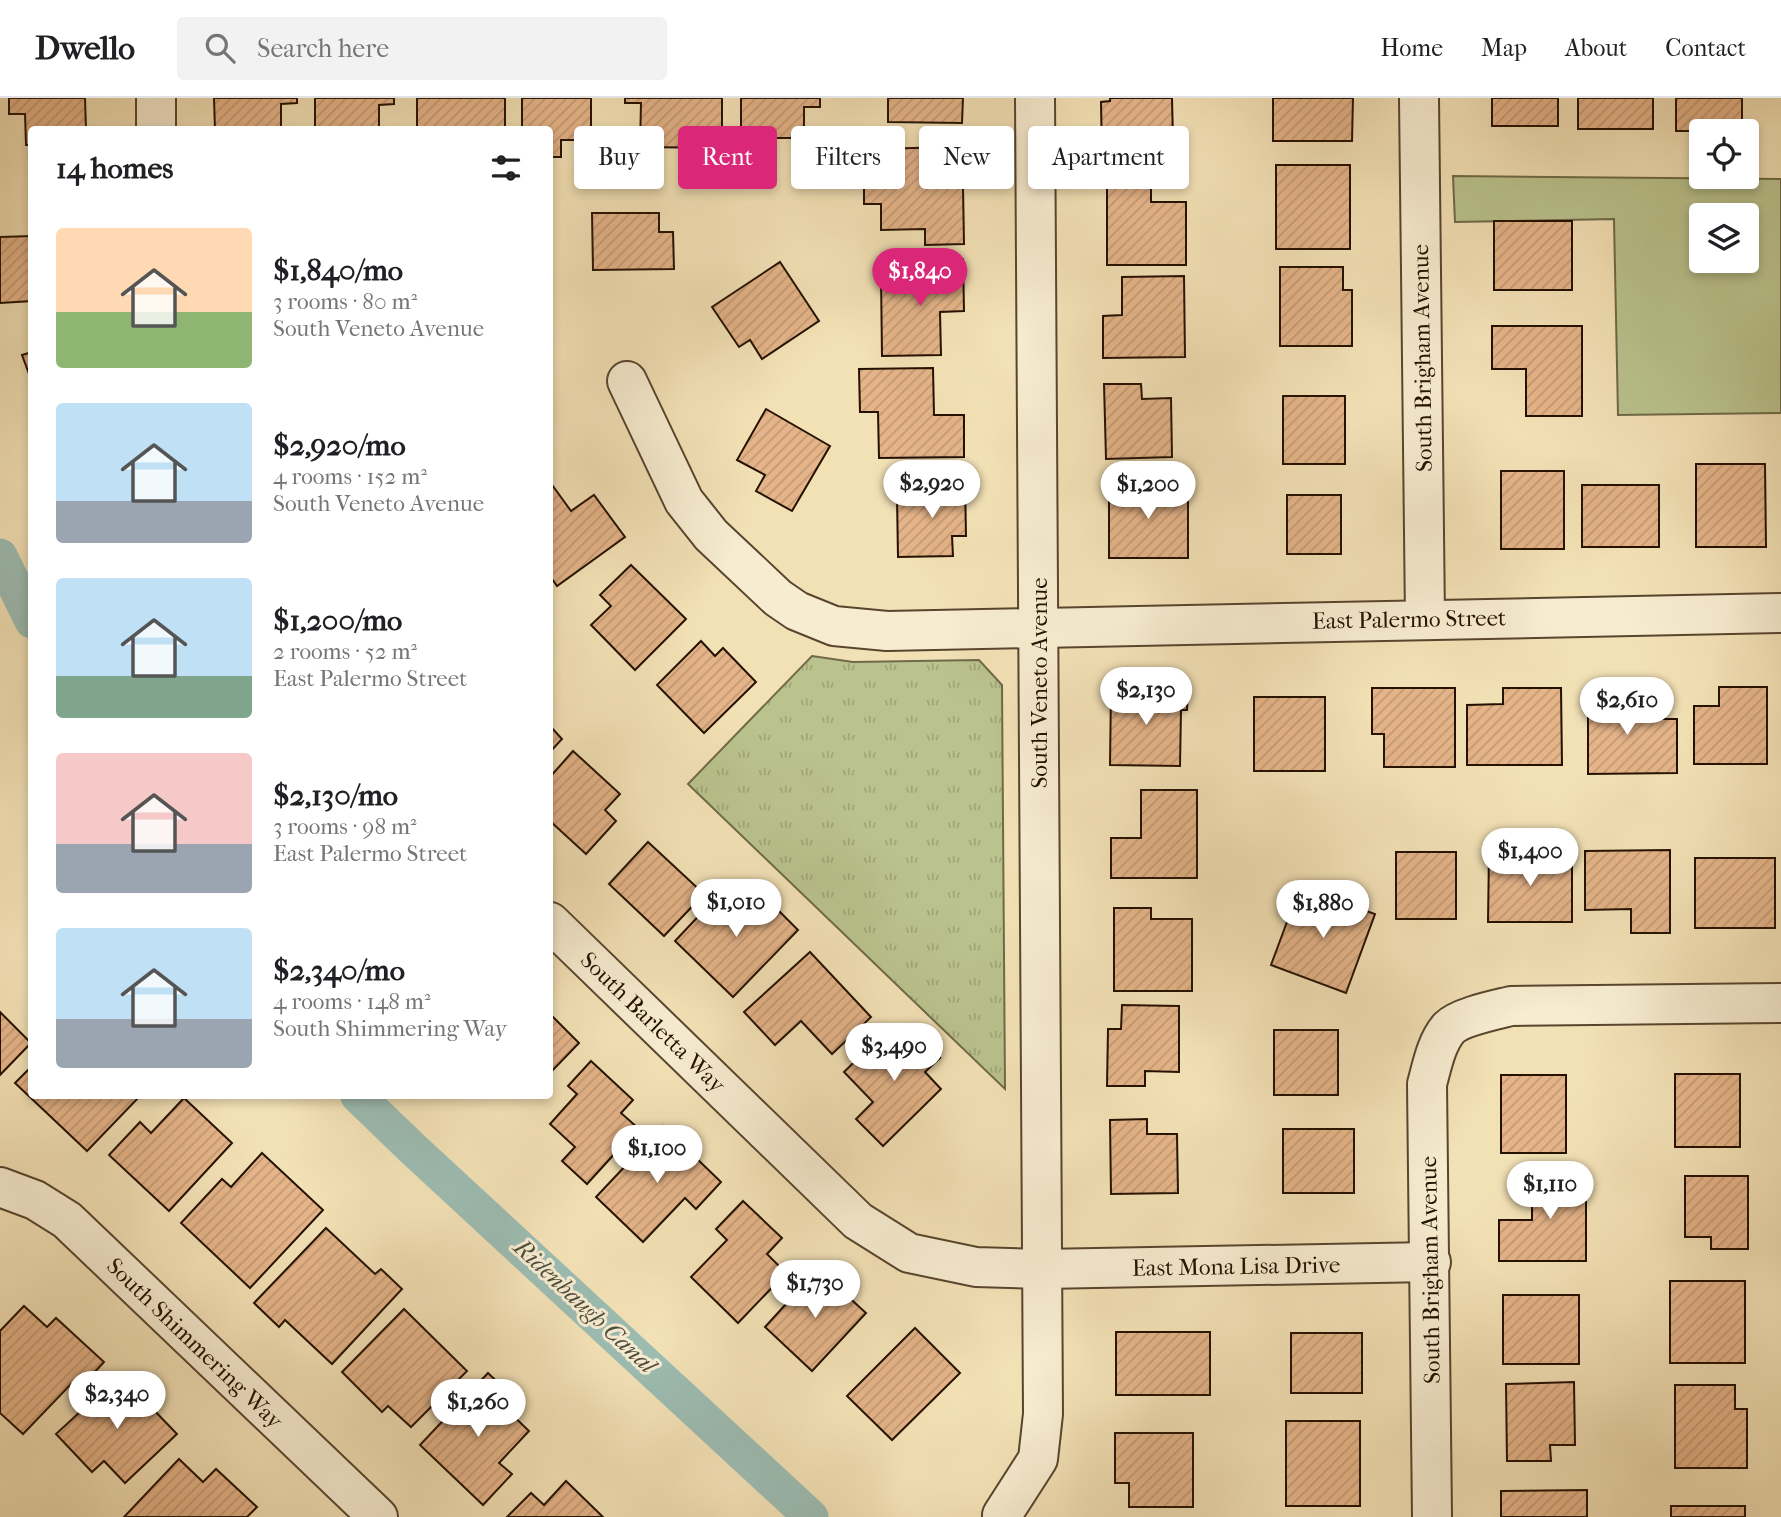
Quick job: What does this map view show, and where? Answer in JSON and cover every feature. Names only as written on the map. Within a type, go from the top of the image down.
[{"type":"street","points":[[156,98],[156,126]]},
{"type":"street","name":"South Veneto Avenue","points":[[1002,1515],[1038,1459],[1043,1414],[1035,98]]},
{"type":"street","name":"South Brigham Avenue","points":[[1419,98],[1425,619]]},
{"type":"street","name":"East Palermo Street","points":[[627,381],[684,501],[710,535],[778,598],[797,611],[834,626],[887,631],[1781,613]]},
{"type":"street","name":"South Barletta Way","points":[[553,925],[858,1221],[909,1253],[976,1266],[1042,1269]]},
{"type":"street","name":"South Brigham Avenue","points":[[1432,1517],[1427,1084],[1435,1053],[1450,1027],[1478,1014],[1511,1006],[1781,1003]]},
{"type":"street","name":"South Shimmering Way","points":[[0,1187],[35,1200],[67,1220],[378,1517]]},
{"type":"street","name":"East Mona Lisa Drive","points":[[1042,1269],[1431,1262]]},
{"type":"green space","points":[[1453,176],[1689,178],[1689,189],[1759,189],[1759,179],[1781,179],[1781,413],[1618,415],[1614,219],[1455,222]]},
{"type":"green space","points":[[812,656],[853,662],[979,660],[1002,685],[1005,1089],[688,784]]},
{"type":"building","points":[[9,98],[85,98],[86,126],[28,126],[26,145],[25,114],[9,114]]},
{"type":"building","points":[[214,98],[297,98],[297,103],[281,104],[281,126],[215,126]]},
{"type":"building","points":[[315,98],[394,98],[394,104],[379,105],[379,126],[315,126]]},
{"type":"building","points":[[417,98],[505,98],[505,126],[417,126]]},
{"type":"building","points":[[522,98],[591,98],[591,126],[574,126],[574,140],[561,140],[561,157],[553,157],[553,126],[522,126]]},
{"type":"building","points":[[625,98],[722,98],[722,126],[678,126],[678,147],[664,147],[664,126],[640,126],[641,103],[625,103]]},
{"type":"building","points":[[741,98],[820,98],[820,107],[804,107],[804,126],[791,126],[791,138],[777,138],[777,126],[741,126]]},
{"type":"building","points":[[888,98],[963,98],[962,123],[888,122]]},
{"type":"building","points":[[1110,98],[1172,98],[1173,126],[1101,126],[1101,102],[1110,101]]},
{"type":"building","points":[[1273,98],[1353,98],[1352,141],[1273,141]]},
{"type":"building","points":[[1492,98],[1558,98],[1558,126],[1492,126]]},
{"type":"building","points":[[1578,98],[1653,98],[1653,129],[1578,129]]},
{"type":"building","points":[[1676,98],[1742,98],[1742,119],[1689,119],[1689,131],[1676,131]]},
{"type":"building","points":[[905,148],[919,148],[919,189],[963,189],[964,244],[925,245],[925,229],[881,230],[881,204],[864,204],[864,189],[905,189]]},
{"type":"building","points":[[1276,165],[1350,165],[1350,249],[1276,249]]},
{"type":"building","points":[[1107,189],[1151,189],[1151,202],[1186,202],[1186,265],[1107,265]]},
{"type":"building","points":[[592,213],[659,213],[659,232],[673,232],[674,269],[593,270]]},
{"type":"building","points":[[1494,221],[1572,221],[1572,290],[1494,290]]},
{"type":"building","points":[[28,236],[28,301],[0,303],[0,237]]},
{"type":"building","points":[[926,259],[963,259],[964,311],[940,312],[941,355],[882,356],[881,275],[926,275]]},
{"type":"building","points":[[780,262],[819,321],[762,359],[750,340],[739,347],[712,307]]},
{"type":"building","points":[[1280,267],[1343,267],[1343,290],[1352,290],[1352,346],[1280,346]]},
{"type":"building","points":[[1184,276],[1185,357],[1103,358],[1103,316],[1122,315],[1122,277]]},
{"type":"building","points":[[1492,326],[1582,326],[1582,416],[1526,416],[1526,369],[1492,369]]},
{"type":"building","points":[[28,353],[28,371],[22,355]]},
{"type":"building","points":[[933,368],[934,415],[964,415],[964,457],[879,458],[878,412],[860,412],[859,369]]},
{"type":"building","points":[[1104,384],[1141,384],[1142,399],[1171,398],[1172,457],[1106,459]]},
{"type":"building","points":[[1283,396],[1345,396],[1345,464],[1283,464]]},
{"type":"building","points":[[766,409],[830,446],[792,511],[756,491],[765,475],[737,460]]},
{"type":"building","points":[[1696,464],[1765,464],[1766,547],[1696,547]]},
{"type":"building","points":[[1501,471],[1564,471],[1564,549],[1501,549]]},
{"type":"building","points":[[965,481],[966,536],[952,536],[953,556],[898,557],[897,497],[928,496],[928,482]]},
{"type":"building","points":[[1109,484],[1188,484],[1188,558],[1109,558]]},
{"type":"building","points":[[1582,485],[1659,485],[1659,547],[1582,547]]},
{"type":"building","points":[[553,486],[571,511],[594,495],[625,537],[557,586],[553,580]]},
{"type":"building","points":[[1287,495],[1341,495],[1341,554],[1287,554]]},
{"type":"building","points":[[631,565],[686,619],[635,670],[591,625],[611,606],[600,595]]},
{"type":"building","points":[[701,641],[715,656],[723,648],[756,682],[704,733],[657,685]]},
{"type":"building","points":[[1588,686],[1629,686],[1629,719],[1677,719],[1677,773],[1588,774]]},
{"type":"building","points":[[1719,687],[1767,687],[1767,764],[1694,764],[1694,706],[1719,706]]},
{"type":"building","points":[[1372,688],[1455,688],[1455,767],[1384,767],[1384,734],[1372,734]]},
{"type":"building","points":[[1503,688],[1561,688],[1562,765],[1467,765],[1467,705],[1503,704]]},
{"type":"building","points":[[1111,689],[1188,690],[1187,710],[1181,710],[1180,766],[1110,765]]},
{"type":"building","points":[[1254,697],[1325,697],[1325,771],[1254,771]]},
{"type":"building","points":[[553,729],[562,739],[553,749]]},
{"type":"building","points":[[573,751],[620,794],[605,810],[616,821],[586,854],[553,824],[553,774]]},
{"type":"building","points":[[1141,790],[1197,790],[1197,878],[1111,878],[1111,838],[1141,838]]},
{"type":"building","points":[[648,842],[704,894],[664,936],[609,884]]},
{"type":"building","points":[[1670,850],[1670,933],[1631,933],[1631,909],[1585,910],[1585,851]]},
{"type":"building","points":[[1396,852],[1456,852],[1456,919],[1396,919]]},
{"type":"building","points":[[1489,853],[1572,854],[1572,922],[1488,922]]},
{"type":"building","points":[[1695,858],[1775,858],[1775,928],[1695,928]]},
{"type":"building","points":[[726,887],[751,911],[764,896],[798,930],[733,997],[675,941]]},
{"type":"building","points":[[1300,887],[1375,914],[1346,993],[1271,965]]},
{"type":"building","points":[[1114,908],[1151,908],[1151,919],[1192,919],[1192,991],[1114,991]]},
{"type":"building","points":[[810,952],[871,1017],[832,1054],[801,1021],[775,1045],[744,1012]]},
{"type":"building","points":[[1122,1005],[1179,1006],[1179,1072],[1145,1071],[1145,1086],[1107,1086],[1108,1029],[1121,1029]]},
{"type":"building","points":[[0,1012],[28,1040],[28,1046],[0,1075]]},
{"type":"building","points":[[553,1017],[579,1043],[553,1070]]},
{"type":"building","points":[[910,1028],[940,1058],[925,1072],[941,1089],[883,1146],[856,1119],[873,1102],[844,1072],[884,1033],[894,1043]]},
{"type":"building","points":[[1274,1030],[1338,1030],[1338,1095],[1274,1095]]},
{"type":"building","points":[[591,1061],[633,1100],[621,1113],[638,1128],[587,1184],[562,1161],[575,1147],[550,1124],[577,1094],[568,1086]]},
{"type":"building","points":[[28,1070],[28,1095],[15,1083]]},
{"type":"building","points":[[1675,1074],[1740,1074],[1740,1147],[1675,1147]]},
{"type":"building","points":[[1501,1075],[1566,1075],[1566,1153],[1501,1153]]},
{"type":"building","points":[[32,1099],[137,1099],[87,1151]]},
{"type":"building","points":[[185,1099],[232,1143],[169,1211],[109,1155],[140,1122],[151,1133]]},
{"type":"building","points":[[1147,1119],[1147,1134],[1177,1134],[1178,1193],[1111,1194],[1110,1120]]},
{"type":"building","points":[[663,1126],[721,1182],[696,1209],[685,1198],[643,1242],[596,1197]]},
{"type":"building","points":[[1283,1129],[1354,1129],[1354,1193],[1283,1193]]},
{"type":"building","points":[[262,1153],[323,1210],[250,1288],[181,1223],[222,1179],[231,1187]]},
{"type":"building","points":[[1532,1170],[1586,1170],[1586,1261],[1499,1261],[1499,1220],[1532,1220]]},
{"type":"building","points":[[1685,1176],[1748,1176],[1748,1249],[1711,1249],[1711,1237],[1685,1237]]},
{"type":"building","points":[[743,1201],[782,1238],[767,1254],[786,1273],[738,1323],[691,1277],[727,1240],[716,1229]]},
{"type":"building","points":[[326,1228],[375,1274],[381,1269],[402,1289],[332,1364],[285,1320],[279,1327],[254,1303]]},
{"type":"building","points":[[818,1269],[866,1313],[812,1371],[765,1327]]},
{"type":"building","points":[[1670,1281],[1745,1281],[1745,1363],[1670,1363]]},
{"type":"building","points":[[1503,1295],[1579,1295],[1579,1364],[1503,1364]]},
{"type":"building","points":[[24,1306],[47,1327],[56,1318],[104,1362],[78,1390],[71,1384],[23,1434],[0,1413],[0,1331]]},
{"type":"building","points":[[404,1309],[467,1371],[411,1427],[388,1406],[382,1412],[342,1372]]},
{"type":"building","points":[[915,1328],[960,1373],[892,1440],[847,1396]]},
{"type":"building","points":[[1116,1332],[1210,1332],[1210,1395],[1116,1395]]},
{"type":"building","points":[[1291,1333],[1362,1333],[1362,1393],[1291,1393]]},
{"type":"building","points":[[488,1373],[513,1397],[504,1407],[529,1431],[499,1463],[512,1474],[483,1505],[420,1445]]},
{"type":"building","points":[[120,1375],[177,1434],[125,1483],[104,1461],[92,1472],[56,1434]]},
{"type":"building","points":[[1574,1382],[1575,1445],[1550,1445],[1551,1461],[1507,1461],[1506,1384]]},
{"type":"building","points":[[1675,1385],[1735,1385],[1735,1409],[1747,1409],[1747,1468],[1675,1468]]},
{"type":"building","points":[[1286,1421],[1360,1421],[1360,1506],[1286,1506]]},
{"type":"building","points":[[1115,1433],[1193,1433],[1193,1507],[1129,1507],[1129,1483],[1115,1483]]},
{"type":"building","points":[[179,1459],[203,1482],[216,1469],[257,1507],[247,1517],[124,1517]]},
{"type":"building","points":[[566,1481],[603,1517],[507,1517],[531,1493],[544,1505]]},
{"type":"building","points":[[1587,1490],[1587,1517],[1501,1517],[1501,1491]]},
{"type":"building","points":[[1671,1506],[1745,1506],[1745,1517],[1671,1517]]},
{"type":"waterway","name":"Ridenbaugh Canal","points":[[0,556],[28,613]]},
{"type":"waterway","name":"Ridenbaugh Canal","points":[[361,1099],[811,1517]]}]
